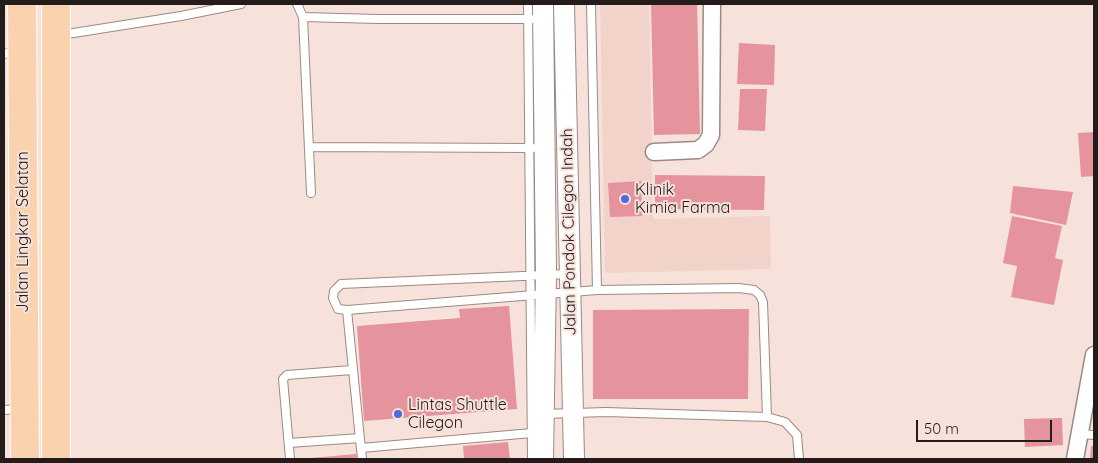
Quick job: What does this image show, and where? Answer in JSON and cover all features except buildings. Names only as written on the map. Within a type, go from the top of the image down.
[{"type":"highway","name":"Jalan Lingkar Selatan","points":[[22,4],[13,52],[14,409],[25,459]]},
{"type":"highway","name":"Jalan Lingkar Selatan","points":[[56,4],[56,459]]},
{"type":"street","points":[[654,152],[698,150],[711,135],[712,4]]},
{"type":"street","points":[[538,14],[565,10]]},
{"type":"street","name":"Jalan Pondok Cilegon Indah","points":[[565,10],[574,459]]},
{"type":"street","name":"Jalan Pondok Cilegon Indah","points":[[538,14],[538,284],[543,459]]},
{"type":"street","points":[[1075,459],[1087,435],[1094,355]]},
{"type":"lane","points":[[55,36],[181,16],[241,4]]},
{"type":"lane","points":[[296,4],[303,16],[311,193]]},
{"type":"lane","points":[[528,4],[538,14]]},
{"type":"lane","points":[[591,4],[597,290]]},
{"type":"lane","points":[[303,16],[378,19],[538,14]]},
{"type":"lane","points":[[309,148],[537,148]]},
{"type":"lane","points":[[570,283],[538,284],[347,310],[338,309],[332,298],[334,291],[340,284],[570,283],[597,290],[739,288],[754,290],[760,295],[763,302],[767,418]]},
{"type":"lane","points":[[532,459],[538,284]]},
{"type":"lane","points":[[347,310],[362,459]]},
{"type":"lane","points":[[290,459],[283,378],[287,375],[352,370]]},
{"type":"lane","points":[[543,414],[606,412],[767,418],[786,422],[798,435],[799,459]]},
{"type":"lane","points":[[361,448],[532,433]]},
{"type":"lane","points":[[289,443],[360,438]]},
{"type":"shaded area","points":[[600,4],[649,4],[653,219],[770,216],[771,269],[605,273]]},
{"type":"place","name":"Klinik Kimia Farma","points":[[625,199]]},
{"type":"place","name":"Lintas Shuttle Cilegon","points":[[398,414]]}]
